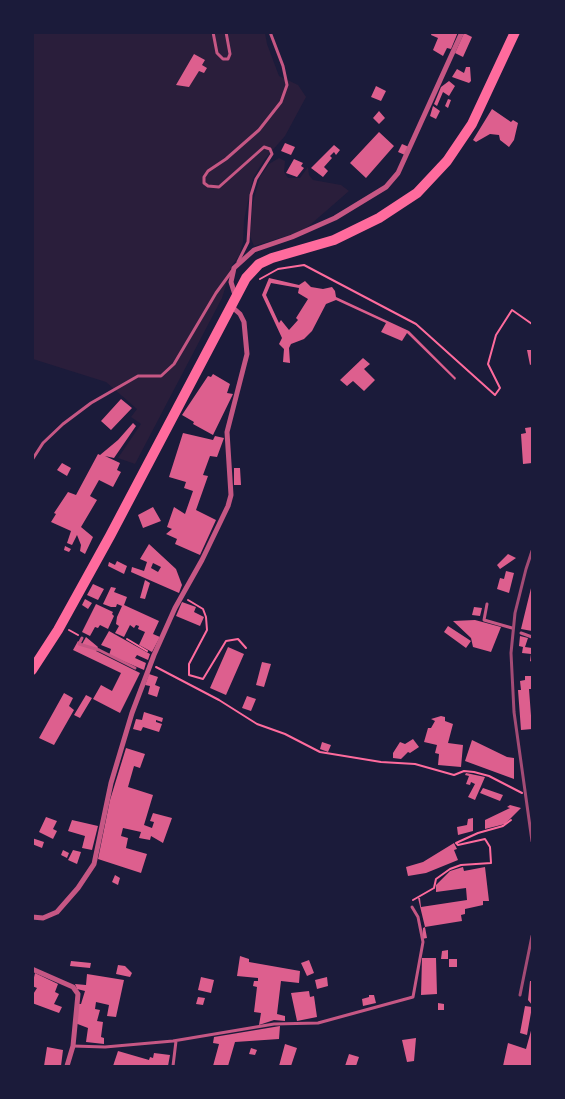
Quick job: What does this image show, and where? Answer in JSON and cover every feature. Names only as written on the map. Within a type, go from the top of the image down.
[{"type":"main road","points":[[32,670],[61,625],[246,278],[259,264],[272,258],[334,240],[379,218],[417,193],[447,161],[472,124],[515,32]]},
{"type":"street","points":[[32,917],[43,918],[57,912],[78,888],[94,864],[111,783],[132,713],[150,664],[175,608],[217,530],[231,494],[227,432],[244,370],[247,339],[240,314],[233,301],[231,282],[234,268],[254,250],[292,237],[335,218],[386,187],[398,173],[462,32]]},
{"type":"street","points":[[32,969],[59,979],[76,990],[78,1000],[73,1046],[66,1066]]},
{"type":"lane","points":[[213,32],[217,53],[223,59],[228,59],[230,54],[226,32]]},
{"type":"lane","points":[[32,460],[43,443],[63,424],[91,403],[138,376],[161,376],[174,364],[216,293],[244,252],[248,242],[251,195],[256,179],[272,154],[270,149],[264,148],[219,186],[208,186],[204,183],[204,177],[208,171],[226,159],[259,130],[281,102],[287,85],[283,66],[270,32]]},
{"type":"lane","points":[[487,604],[484,620],[512,628]]},
{"type":"lane","points":[[521,633],[532,637]]},
{"type":"lane","points":[[82,638],[79,644],[135,668]]},
{"type":"lane","points":[[73,1046],[105,1047],[176,1041],[274,1024],[318,1023],[413,997],[423,942],[418,917],[412,907]]},
{"type":"lane","points":[[174,1066],[176,1041]]},
{"type":"path","points":[[246,278],[259,279],[278,269],[304,265],[416,324],[495,395],[500,388],[488,364],[496,335],[512,310],[532,324]]},
{"type":"path","points":[[184,598],[203,609],[207,630],[189,664],[189,675],[203,679],[226,641],[238,639],[246,648]]},
{"type":"path","points":[[61,625],[82,638]]},
{"type":"path","points":[[126,639],[154,655]]},
{"type":"path","points":[[150,664],[219,700],[257,724],[285,734],[320,752],[381,762],[415,764],[454,775],[464,771],[474,772],[489,776],[522,793]]},
{"type":"path","points":[[412,907],[414,898],[434,888],[436,879],[443,873],[461,864],[491,863],[490,847],[485,839],[458,845],[456,843],[459,840],[504,826],[512,820]]},
{"type":"shaded area","points":[[33,33],[265,33],[267,44],[279,76],[298,85],[306,97],[285,136],[264,160],[253,178],[244,220],[243,242],[239,256],[232,265],[222,298],[135,464],[118,458],[141,424],[131,417],[137,409],[106,382],[33,359]]},
{"type":"shaded area","points":[[279,158],[285,161],[284,172],[288,178],[300,178],[308,167],[309,175],[313,180],[341,185],[349,191],[303,231],[254,246],[250,236],[253,202],[260,177],[269,164]]},
{"type":"building","points":[[432,32],[458,32],[451,49],[447,48],[443,56],[433,50],[438,38],[431,35]]},
{"type":"building","points":[[464,33],[472,37],[463,57],[455,53]]},
{"type":"building","points":[[194,54],[205,60],[202,65],[207,68],[204,73],[199,71],[189,87],[176,85]]},
{"type":"building","points":[[466,67],[470,67],[471,81],[469,83],[452,77],[457,69],[464,73]]},
{"type":"building","points":[[449,81],[455,86],[449,96],[443,92],[437,106],[434,104],[441,87]]},
{"type":"building","points":[[376,86],[386,91],[381,101],[371,97]]},
{"type":"building","points":[[448,99],[451,100],[448,108],[445,106]]},
{"type":"building","points":[[433,106],[440,111],[436,119],[430,116]]},
{"type":"building","points":[[492,109],[511,122],[513,120],[518,123],[514,140],[509,147],[500,140],[499,135],[490,134],[476,142],[473,140]]},
{"type":"building","points":[[379,111],[385,118],[379,124],[373,118]]},
{"type":"building","points":[[379,132],[394,146],[366,178],[350,163]]},
{"type":"building","points":[[285,143],[295,147],[291,155],[281,151]]},
{"type":"building","points":[[402,144],[409,147],[405,155],[398,152]]},
{"type":"building","points":[[334,145],[340,150],[336,155],[334,152],[330,156],[332,158],[324,167],[328,171],[323,177],[311,168]]},
{"type":"building","points":[[294,159],[303,163],[301,166],[304,168],[297,177],[286,173]]},
{"type":"building","points":[[269,278],[299,285],[305,281],[311,287],[323,289],[332,287],[336,297],[409,331],[456,378],[455,380],[407,333],[402,341],[381,332],[386,323],[336,300],[326,304],[312,331],[304,339],[291,344],[289,348],[290,363],[283,362],[284,349],[279,344],[282,338],[262,295]],"holes":[[[271,283],[299,288],[298,293],[308,299],[296,318],[298,320],[289,330],[281,320],[279,323],[266,295]]]},
{"type":"building","points":[[527,350],[532,350],[532,364],[530,365]]},
{"type":"building","points":[[363,358],[370,364],[364,369],[375,380],[364,391],[353,381],[347,386],[340,380]]},
{"type":"building","points":[[213,374],[230,384],[227,393],[233,394],[213,435],[193,424],[194,422],[182,415],[208,376],[211,377]]},
{"type":"building","points":[[121,399],[132,408],[111,430],[101,421]]},
{"type":"building","points":[[133,423],[136,426],[114,458],[105,456],[120,463],[117,470],[121,472],[113,487],[99,480],[90,496],[97,500],[81,527],[93,537],[85,554],[80,551],[81,545],[77,535],[72,545],[67,543],[71,531],[51,522],[56,514],[54,513],[68,492],[76,495],[98,454],[100,455],[118,440]]},
{"type":"building","points":[[532,427],[532,463],[523,464],[521,434],[526,433],[525,428]]},
{"type":"building","points":[[183,433],[213,440],[215,436],[224,438],[217,457],[210,456],[203,475],[208,476],[196,510],[216,520],[200,555],[175,544],[177,539],[166,534],[172,529],[167,527],[174,507],[185,514],[193,491],[184,488],[186,482],[169,477]]},
{"type":"building","points":[[62,463],[71,468],[67,476],[57,470]]},
{"type":"building","points":[[234,468],[240,468],[241,485],[234,485]]},
{"type":"building","points":[[153,507],[161,521],[143,528],[138,515]]},
{"type":"building","points":[[149,544],[176,569],[182,585],[179,593],[131,572],[132,567],[144,571],[147,562],[140,559]],"holes":[[[153,563],[161,567],[158,572],[151,568]]]},
{"type":"building","points":[[65,546],[71,549],[69,552],[64,550]]},
{"type":"building","points":[[508,554],[516,558],[500,569],[497,565]]},
{"type":"building","points":[[117,561],[127,566],[124,574],[108,566],[109,562],[115,565]]},
{"type":"building","points":[[506,571],[514,573],[509,593],[497,589],[500,578],[504,579]]},
{"type":"building","points":[[145,580],[150,583],[145,599],[140,598]]},
{"type":"building","points":[[93,584],[104,589],[98,600],[87,595]]},
{"type":"building","points":[[532,584],[532,631],[521,629]]},
{"type":"building","points":[[111,587],[116,588],[114,592],[127,597],[124,605],[159,621],[153,634],[160,637],[152,652],[139,645],[145,632],[138,629],[139,626],[136,625],[134,628],[130,625],[124,637],[115,633],[119,626],[116,624],[117,617],[122,606],[117,604],[116,607],[111,607],[103,604]]},
{"type":"building","points":[[85,599],[92,603],[88,609],[82,605]]},
{"type":"building","points":[[182,602],[196,607],[194,612],[204,617],[200,626],[176,616]]},
{"type":"building","points":[[96,604],[113,612],[114,616],[108,629],[100,625],[98,628],[95,627],[90,636],[82,632]]},
{"type":"building","points":[[474,607],[482,608],[480,616],[472,615]]},
{"type":"building","points":[[475,620],[501,627],[491,652],[473,647],[471,638],[453,621]]},
{"type":"building","points":[[448,626],[471,641],[466,648],[444,632]]},
{"type":"building","points":[[109,631],[150,654],[148,660],[137,655],[135,658],[146,663],[144,670],[109,655],[111,649],[101,645]]},
{"type":"building","points":[[520,636],[528,638],[525,647],[532,648],[532,662],[530,661],[531,654],[522,653],[523,647],[519,646]]},
{"type":"building","points":[[86,637],[98,647],[96,651],[140,673],[120,713],[93,699],[101,685],[112,691],[121,673],[73,650],[78,641],[82,644]]},
{"type":"building","points":[[228,647],[244,654],[226,695],[210,688]]},
{"type":"building","points":[[262,662],[271,664],[264,687],[256,685]]},
{"type":"building","points":[[149,674],[158,677],[155,685],[160,687],[157,697],[148,694],[150,686],[145,685]]},
{"type":"building","points":[[525,676],[532,676],[532,689],[529,689],[532,729],[521,730],[518,690],[521,690],[520,681],[525,680]]},
{"type":"building","points":[[64,693],[73,698],[69,706],[74,710],[54,745],[39,738]]},
{"type":"building","points":[[86,695],[92,698],[80,718],[74,715]]},
{"type":"building","points":[[247,696],[256,699],[251,711],[242,708]]},
{"type":"building","points":[[144,712],[163,718],[162,722],[156,720],[156,722],[162,724],[159,732],[143,727],[141,731],[133,729],[136,719],[142,720]]},
{"type":"building","points":[[441,716],[445,717],[445,721],[453,724],[448,743],[463,745],[461,767],[438,765],[439,754],[435,753],[437,745],[424,742],[428,728],[431,728],[435,721],[431,719]]},
{"type":"building","points":[[413,739],[419,747],[410,753],[408,752],[401,759],[393,758],[393,753],[400,742],[405,744]]},
{"type":"building","points":[[472,740],[507,757],[514,758],[514,779],[465,761]]},
{"type":"building","points":[[322,742],[331,745],[328,752],[320,749]]},
{"type":"building","points":[[126,748],[145,754],[140,768],[134,766],[128,787],[153,795],[144,825],[152,828],[154,822],[150,821],[153,813],[172,818],[163,843],[151,836],[150,840],[139,838],[141,832],[123,828],[121,836],[128,838],[126,848],[147,854],[141,873],[98,859],[110,800]]},
{"type":"building","points":[[466,773],[485,777],[475,800],[468,797],[475,784],[471,782],[470,785],[466,784],[469,776],[465,775]]},
{"type":"building","points":[[483,788],[503,795],[500,801],[480,793]]},
{"type":"building","points":[[510,805],[521,808],[505,824],[485,829],[485,820],[510,808],[507,807]]},
{"type":"building","points":[[46,817],[57,821],[53,829],[57,831],[53,839],[39,832]]},
{"type":"building","points":[[473,818],[473,831],[458,835],[457,827],[467,825],[468,819]]},
{"type":"building","points":[[72,820],[98,826],[92,850],[82,848],[85,836],[68,831]]},
{"type":"building","points":[[32,838],[44,842],[42,848],[32,844]]},
{"type":"building","points":[[454,843],[457,849],[454,850],[458,860],[426,873],[408,876],[406,867],[423,862]]},
{"type":"building","points":[[63,850],[69,853],[67,858],[61,855]]},
{"type":"building","points":[[73,850],[81,852],[77,864],[68,860]]},
{"type":"building","points":[[463,867],[464,871],[485,867],[489,901],[483,901],[483,905],[465,909],[465,914],[461,915],[462,921],[425,927],[418,898],[420,898],[421,907],[467,900],[466,888],[436,892],[436,885],[450,871]]},
{"type":"building","points":[[115,875],[120,878],[118,885],[112,882]]},
{"type":"building","points":[[425,927],[427,938],[422,939],[423,928]]},
{"type":"building","points":[[448,950],[448,959],[441,959],[442,951]]},
{"type":"building","points":[[240,956],[249,959],[249,962],[300,971],[299,983],[281,981],[277,1014],[285,1016],[285,1021],[274,1020],[259,1025],[261,1013],[254,1012],[257,987],[253,986],[254,981],[258,981],[258,978],[237,976]]},
{"type":"building","points":[[422,958],[436,958],[437,994],[421,995]]},
{"type":"building","points":[[449,959],[457,959],[457,967],[449,967]]},
{"type":"building","points":[[309,960],[314,973],[307,976],[301,963]]},
{"type":"building","points":[[71,961],[91,963],[90,968],[70,966]]},
{"type":"building","points":[[118,965],[125,966],[132,973],[130,977],[116,974]]},
{"type":"building","points":[[35,973],[58,984],[55,992],[59,994],[54,1004],[62,1007],[59,1013],[32,1003],[32,996],[37,988],[32,986]]},
{"type":"building","points":[[87,974],[124,980],[116,1017],[107,1016],[109,1005],[96,1002],[95,1009],[100,1010],[97,1021],[103,1022],[101,1037],[104,1038],[104,1044],[86,1042],[88,1028],[75,1023],[79,1004],[81,1004],[85,991],[77,989],[75,984],[86,985]]},
{"type":"building","points":[[201,977],[214,980],[211,993],[198,990]]},
{"type":"building","points":[[327,977],[328,986],[317,989],[315,980]]},
{"type":"building","points":[[530,981],[532,981],[532,1005],[528,1000]]},
{"type":"building","points":[[309,991],[310,997],[314,996],[317,1017],[297,1021],[291,993]]},
{"type":"building","points":[[369,995],[374,995],[376,1003],[363,1006],[362,999],[369,997]]},
{"type":"building","points":[[198,997],[205,998],[203,1005],[196,1004]]},
{"type":"building","points":[[438,1003],[444,1004],[444,1010],[438,1010]]},
{"type":"building","points":[[525,1006],[532,1007],[527,1035],[520,1033]]},
{"type":"building","points":[[280,1026],[279,1039],[235,1042],[228,1066],[213,1066],[219,1044],[213,1043],[214,1037]]},
{"type":"building","points":[[532,1027],[532,1066],[503,1066],[508,1043],[526,1049]]},
{"type":"building","points":[[416,1038],[414,1061],[407,1062],[402,1040]]},
{"type":"building","points":[[285,1044],[297,1048],[291,1066],[279,1066]]},
{"type":"building","points":[[47,1047],[63,1050],[61,1066],[44,1066]]},
{"type":"building","points":[[251,1048],[257,1050],[255,1055],[249,1054]]},
{"type":"building","points":[[118,1051],[149,1060],[150,1057],[153,1058],[154,1053],[170,1055],[168,1066],[113,1066]]},
{"type":"building","points":[[349,1054],[359,1057],[356,1066],[345,1066]]},
{"type":"railway","points":[[532,551],[515,613],[511,653],[514,712],[532,841]]},
{"type":"railway","points":[[520,995],[532,936]]}]
